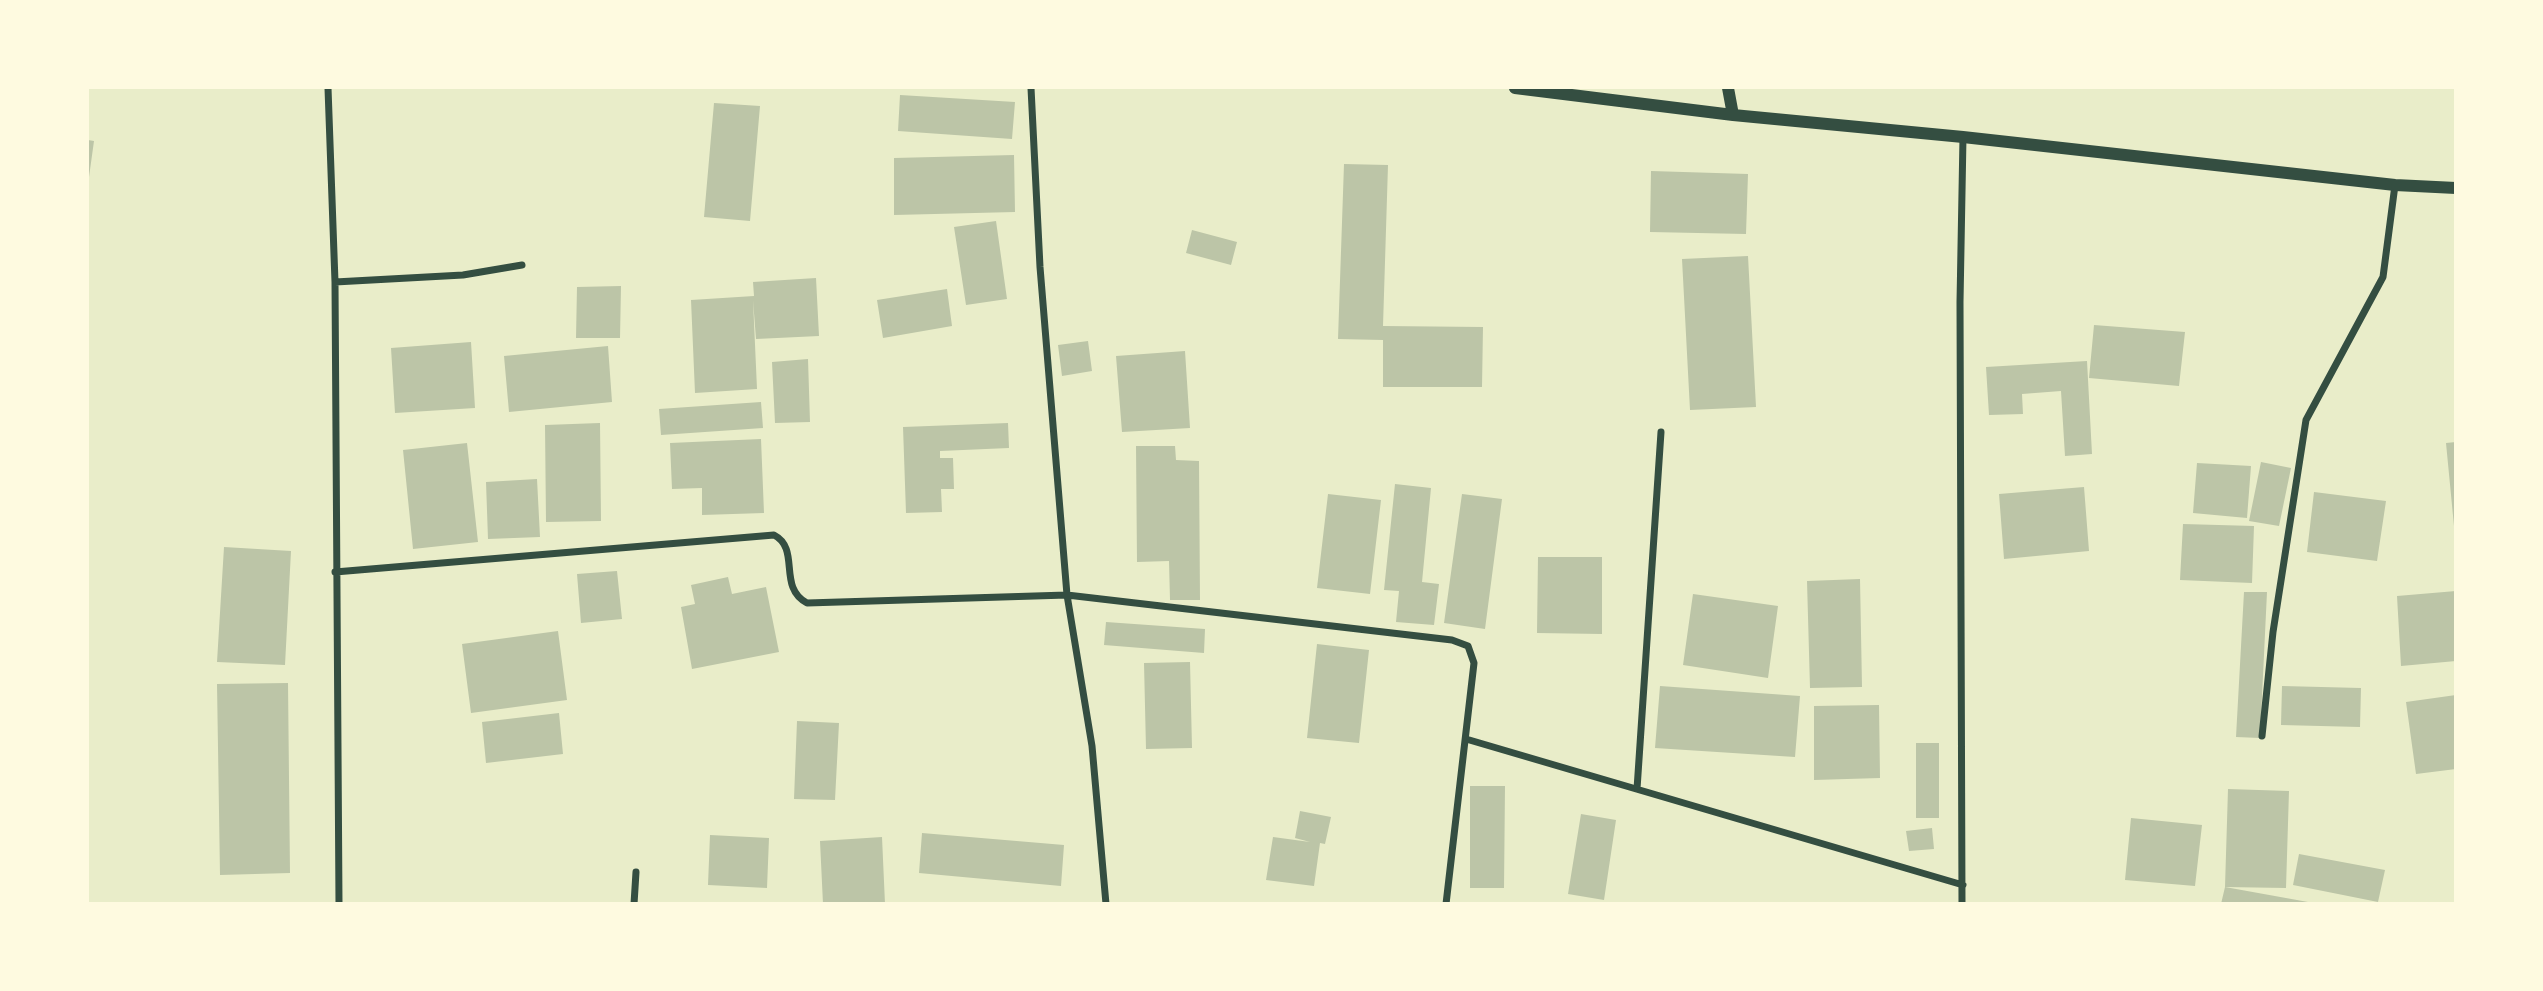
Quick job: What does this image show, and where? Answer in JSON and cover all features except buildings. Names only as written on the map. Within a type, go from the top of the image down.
[{"type":"street","points":[[328,88],[335,282],[339,904]]},
{"type":"street","points":[[1031,88],[1040,267],[1067,594],[1092,746],[1106,904]]},
{"type":"street","points":[[1515,88],[1733,116],[1963,137],[2395,185],[2455,188]]},
{"type":"street","points":[[1728,88],[1733,116]]},
{"type":"street","points":[[1962,904],[1960,302],[1963,137]]},
{"type":"street","points":[[2262,736],[2273,632],[2306,420],[2383,276],[2395,185]]},
{"type":"street","points":[[335,282],[463,275],[522,265]]},
{"type":"street","points":[[1637,789],[1661,432]]},
{"type":"street","points":[[335,572],[774,536],[782,540],[786,548],[791,588],[797,598],[807,603],[1067,594],[1452,640],[1468,646],[1475,663],[1446,904]]},
{"type":"street","points":[[1466,738],[1964,886]]},
{"type":"street","points":[[634,904],[636,872]]}]
